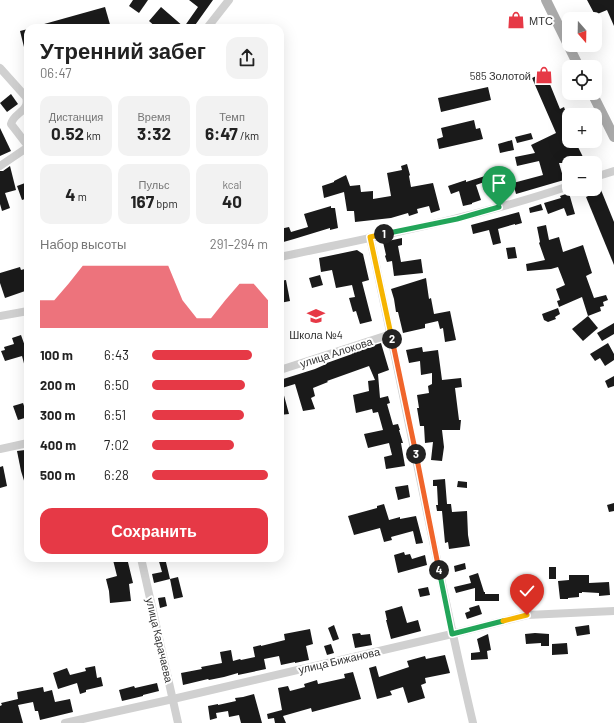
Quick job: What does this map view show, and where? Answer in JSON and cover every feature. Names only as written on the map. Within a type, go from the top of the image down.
[{"type":"main road","points":[[546,0],[576,60]]},
{"type":"main road","points":[[596,100],[614,137]]},
{"type":"street","points":[[210,24],[229,0]]},
{"type":"street","points":[[0,68],[24,95]]},
{"type":"street","points":[[24,109],[12,119],[11,124],[24,141]]},
{"type":"street","points":[[0,166],[24,149]]},
{"type":"street","points":[[602,175],[614,171]]},
{"type":"street","points":[[284,256],[457,219],[562,188]]},
{"type":"street","points":[[370,237],[452,634],[473,723]]},
{"type":"street","points":[[0,316],[24,312]]},
{"type":"street","name":"улица Алокова","points":[[284,369],[391,334]]},
{"type":"street","points":[[0,449],[24,444]]},
{"type":"street","name":"улица Карачаева","points":[[142,562],[178,723]]},
{"type":"street","name":"улица Бижанова","points":[[65,723],[452,634],[527,615],[614,611]]},
{"type":"building","points":[[133,0],[148,0],[139,13],[129,6]]},
{"type":"building","points":[[189,0],[213,0],[196,24],[186,24],[198,7]]},
{"type":"building","points":[[587,0],[614,0],[614,26],[607,10],[602,12],[593,12]]},
{"type":"building","points":[[105,7],[110,24],[44,24]]},
{"type":"building","points":[[161,7],[181,24],[152,24],[149,21]]},
{"type":"building","points":[[24,30],[24,47],[20,31]]},
{"type":"building","points":[[545,72],[560,109],[562,108],[562,148],[578,148],[582,156],[562,156],[562,163],[559,163],[562,173],[562,181],[516,194],[513,183],[543,175],[539,161],[517,166],[515,157],[535,153],[531,145],[556,133],[532,78]]},
{"type":"building","points":[[488,87],[491,100],[441,112],[438,98]]},
{"type":"building","points":[[11,94],[18,104],[7,112],[0,103]]},
{"type":"building","points":[[474,120],[476,129],[480,128],[483,139],[439,149],[437,139],[443,137],[441,128]]},
{"type":"building","points":[[0,128],[11,151],[0,156]]},
{"type":"building","points":[[531,133],[533,139],[517,143],[515,137]]},
{"type":"building","points":[[512,140],[514,150],[500,153],[498,144]]},
{"type":"building","points":[[407,164],[411,187],[433,183],[440,210],[431,213],[429,206],[417,209],[418,213],[409,216],[408,213],[391,218],[355,222],[354,211],[347,211],[344,192],[324,198],[322,186],[334,182],[346,175],[350,186],[360,185],[361,192],[373,191],[373,199],[391,196],[387,173],[402,170],[401,166]]},
{"type":"building","points":[[10,166],[16,190],[5,193],[10,208],[2,211],[0,204],[0,171],[3,171]]},
{"type":"building","points":[[485,176],[487,181],[476,185],[481,200],[463,206],[459,191],[451,194],[448,186]]},
{"type":"building","points":[[24,183],[24,199],[22,200],[17,186]]},
{"type":"building","points":[[602,192],[614,222],[614,265],[586,197],[602,196]]},
{"type":"building","points":[[560,196],[570,196],[575,214],[567,216],[564,208],[548,214],[544,203],[561,198]]},
{"type":"building","points":[[541,204],[543,210],[530,213],[529,208]]},
{"type":"building","points":[[331,206],[331,208],[335,208],[338,228],[330,230],[330,228],[284,242],[284,228],[289,227],[291,232],[308,227],[304,214]]},
{"type":"building","points":[[519,212],[522,223],[498,229],[501,243],[493,245],[489,230],[473,234],[471,225]]},
{"type":"building","points":[[546,225],[549,240],[559,237],[563,252],[583,245],[592,273],[586,276],[594,298],[606,295],[608,300],[603,302],[604,306],[600,307],[601,311],[588,316],[582,297],[559,307],[557,301],[560,300],[556,289],[565,285],[558,267],[527,271],[526,264],[545,260],[539,243],[537,227]]},
{"type":"building","points":[[402,238],[402,245],[398,246],[401,262],[421,259],[423,273],[394,276],[392,261],[387,262],[383,242]]},
{"type":"building","points":[[515,247],[517,258],[508,259],[506,248]]},
{"type":"building","points":[[357,250],[363,254],[369,280],[362,282],[372,321],[360,324],[356,311],[353,312],[349,298],[355,297],[352,285],[336,288],[332,270],[321,272],[319,258]]},
{"type":"building","points":[[20,267],[21,270],[24,269],[24,291],[5,298],[0,283],[0,273]]},
{"type":"building","points":[[320,275],[323,285],[312,288],[309,278]]},
{"type":"building","points":[[426,278],[429,299],[431,298],[434,314],[450,311],[456,340],[445,342],[443,328],[440,329],[438,321],[425,324],[425,328],[403,333],[398,312],[396,312],[391,289]]},
{"type":"building","points":[[284,280],[286,280],[290,301],[284,302]]},
{"type":"building","points":[[558,308],[560,314],[555,317],[556,319],[548,322],[544,320],[542,314]]},
{"type":"building","points":[[588,316],[598,328],[583,341],[572,329]]},
{"type":"building","points":[[614,323],[614,334],[602,341],[597,333]]},
{"type":"building","points":[[21,335],[24,343],[24,364],[22,356],[5,361],[1,351],[5,350],[4,347],[14,344],[12,338]]},
{"type":"building","points":[[381,343],[389,370],[378,374],[380,398],[388,396],[390,403],[387,404],[393,425],[398,424],[400,430],[405,466],[386,469],[384,457],[392,455],[389,443],[368,448],[364,434],[383,430],[378,412],[373,413],[372,409],[356,413],[353,395],[369,391],[368,381],[375,380],[369,366],[327,381],[328,382],[313,388],[315,396],[311,398],[315,409],[303,411],[295,384],[284,387],[284,379],[315,369],[324,364],[352,354],[352,352]]},
{"type":"building","points":[[608,343],[614,354],[614,360],[605,366],[600,358],[595,361],[590,354]]},
{"type":"building","points":[[422,347],[423,352],[438,350],[442,380],[461,378],[462,387],[455,388],[459,420],[461,420],[460,430],[442,430],[444,447],[442,461],[431,460],[433,442],[425,443],[424,426],[420,426],[417,408],[419,408],[417,395],[429,393],[428,386],[432,384],[432,373],[421,375],[420,361],[409,363],[406,350]]},
{"type":"building","points":[[614,376],[614,386],[608,388],[605,381]]},
{"type":"building","points":[[284,395],[289,414],[284,415]]},
{"type":"building","points":[[23,403],[24,418],[18,420],[13,406]]},
{"type":"building","points":[[24,450],[24,480],[21,471],[17,451]]},
{"type":"building","points":[[3,466],[7,486],[0,488],[0,467]]},
{"type":"building","points":[[445,479],[447,504],[451,504],[452,512],[467,511],[470,546],[449,549],[448,542],[445,543],[442,511],[437,511],[437,486],[433,486],[433,480]]},
{"type":"building","points":[[458,481],[467,482],[467,488],[457,487]]},
{"type":"building","points":[[408,485],[410,497],[398,500],[395,487]]},
{"type":"building","points":[[614,503],[614,511],[609,512],[607,505]]},
{"type":"building","points":[[384,504],[389,520],[400,517],[400,519],[416,516],[423,543],[416,544],[413,531],[391,537],[392,540],[384,542],[380,528],[354,535],[348,516],[377,508],[377,506]]},
{"type":"building","points":[[404,552],[405,555],[410,554],[412,559],[425,555],[427,565],[398,573],[394,555]]},
{"type":"building","points":[[114,562],[128,562],[133,583],[129,584],[131,601],[110,603],[106,579],[117,576]]},
{"type":"building","points":[[159,562],[166,562],[170,579],[154,583],[152,574],[162,572]]},
{"type":"building","points":[[465,563],[466,569],[455,572],[454,566]]},
{"type":"building","points":[[549,567],[556,567],[556,579],[549,579]]},
{"type":"building","points":[[478,573],[485,594],[499,594],[499,601],[475,601],[475,588],[456,593],[454,587],[471,583],[469,576]]},
{"type":"building","points":[[569,575],[589,575],[589,583],[609,582],[610,595],[599,596],[599,593],[582,592],[579,593],[579,597],[560,599],[558,581],[569,580]]},
{"type":"building","points":[[178,577],[183,597],[174,599],[170,579]]},
{"type":"building","points":[[522,577],[529,577],[531,599],[524,600]]},
{"type":"building","points":[[428,587],[430,595],[420,597],[418,589]]},
{"type":"building","points":[[165,597],[167,606],[160,608],[158,598]]},
{"type":"building","points":[[479,605],[482,614],[467,619],[465,613],[470,611],[469,608]]},
{"type":"building","points":[[402,606],[407,623],[418,620],[421,631],[391,639],[385,611]]},
{"type":"building","points":[[334,625],[339,639],[333,641],[328,628]]},
{"type":"building","points":[[589,625],[590,634],[577,636],[575,627]]},
{"type":"building","points":[[310,629],[313,644],[306,646],[309,660],[281,665],[279,656],[264,659],[266,669],[238,675],[238,673],[183,685],[181,673],[222,663],[220,652],[231,650],[233,661],[255,657],[253,647],[285,640],[284,634]]},
{"type":"building","points":[[360,633],[361,635],[370,634],[372,645],[355,648],[352,634]]},
{"type":"building","points":[[488,634],[491,650],[487,651],[488,659],[471,660],[471,653],[480,652],[477,639]]},
{"type":"building","points":[[525,634],[549,634],[549,646],[541,646],[541,643],[526,644]]},
{"type":"building","points":[[567,643],[568,654],[552,655],[552,644]]},
{"type":"building","points":[[331,644],[334,653],[327,655],[324,646]]},
{"type":"building","points":[[445,655],[450,673],[425,678],[426,683],[421,685],[425,698],[408,703],[403,687],[390,691],[392,695],[377,699],[369,668],[376,666],[379,677],[409,667],[407,661],[425,656],[426,659]]},
{"type":"building","points":[[95,666],[97,678],[101,677],[103,686],[86,690],[86,692],[80,694],[77,683],[58,689],[53,673],[67,668],[70,675],[86,671],[85,668]]},
{"type":"building","points":[[353,672],[361,699],[312,712],[311,708],[283,716],[286,723],[275,723],[274,718],[268,719],[267,714],[282,710],[278,688],[288,686],[290,691],[305,687],[304,684],[317,680],[318,684],[345,678],[344,674]]},
{"type":"building","points":[[157,683],[159,691],[122,701],[119,690],[134,686],[135,688]]},
{"type":"building","points":[[43,687],[44,692],[52,690],[55,702],[70,699],[73,712],[40,720],[38,711],[35,711],[33,702],[18,705],[23,723],[0,723],[1,703],[18,699],[17,692]]},
{"type":"building","points":[[254,694],[262,723],[241,723],[239,715],[229,717],[228,711],[216,713],[217,718],[210,720],[208,706],[236,701],[235,698]]},
{"type":"place","name":"МТС","points":[[516,20]]},
{"type":"place","name":"585 Золотой","points":[[544,75]]},
{"type":"place","name":"Школа №4","points":[[316,316]]},
{"type":"route","points":[[499,207],[457,219],[370,237],[452,634],[527,615]]}]
